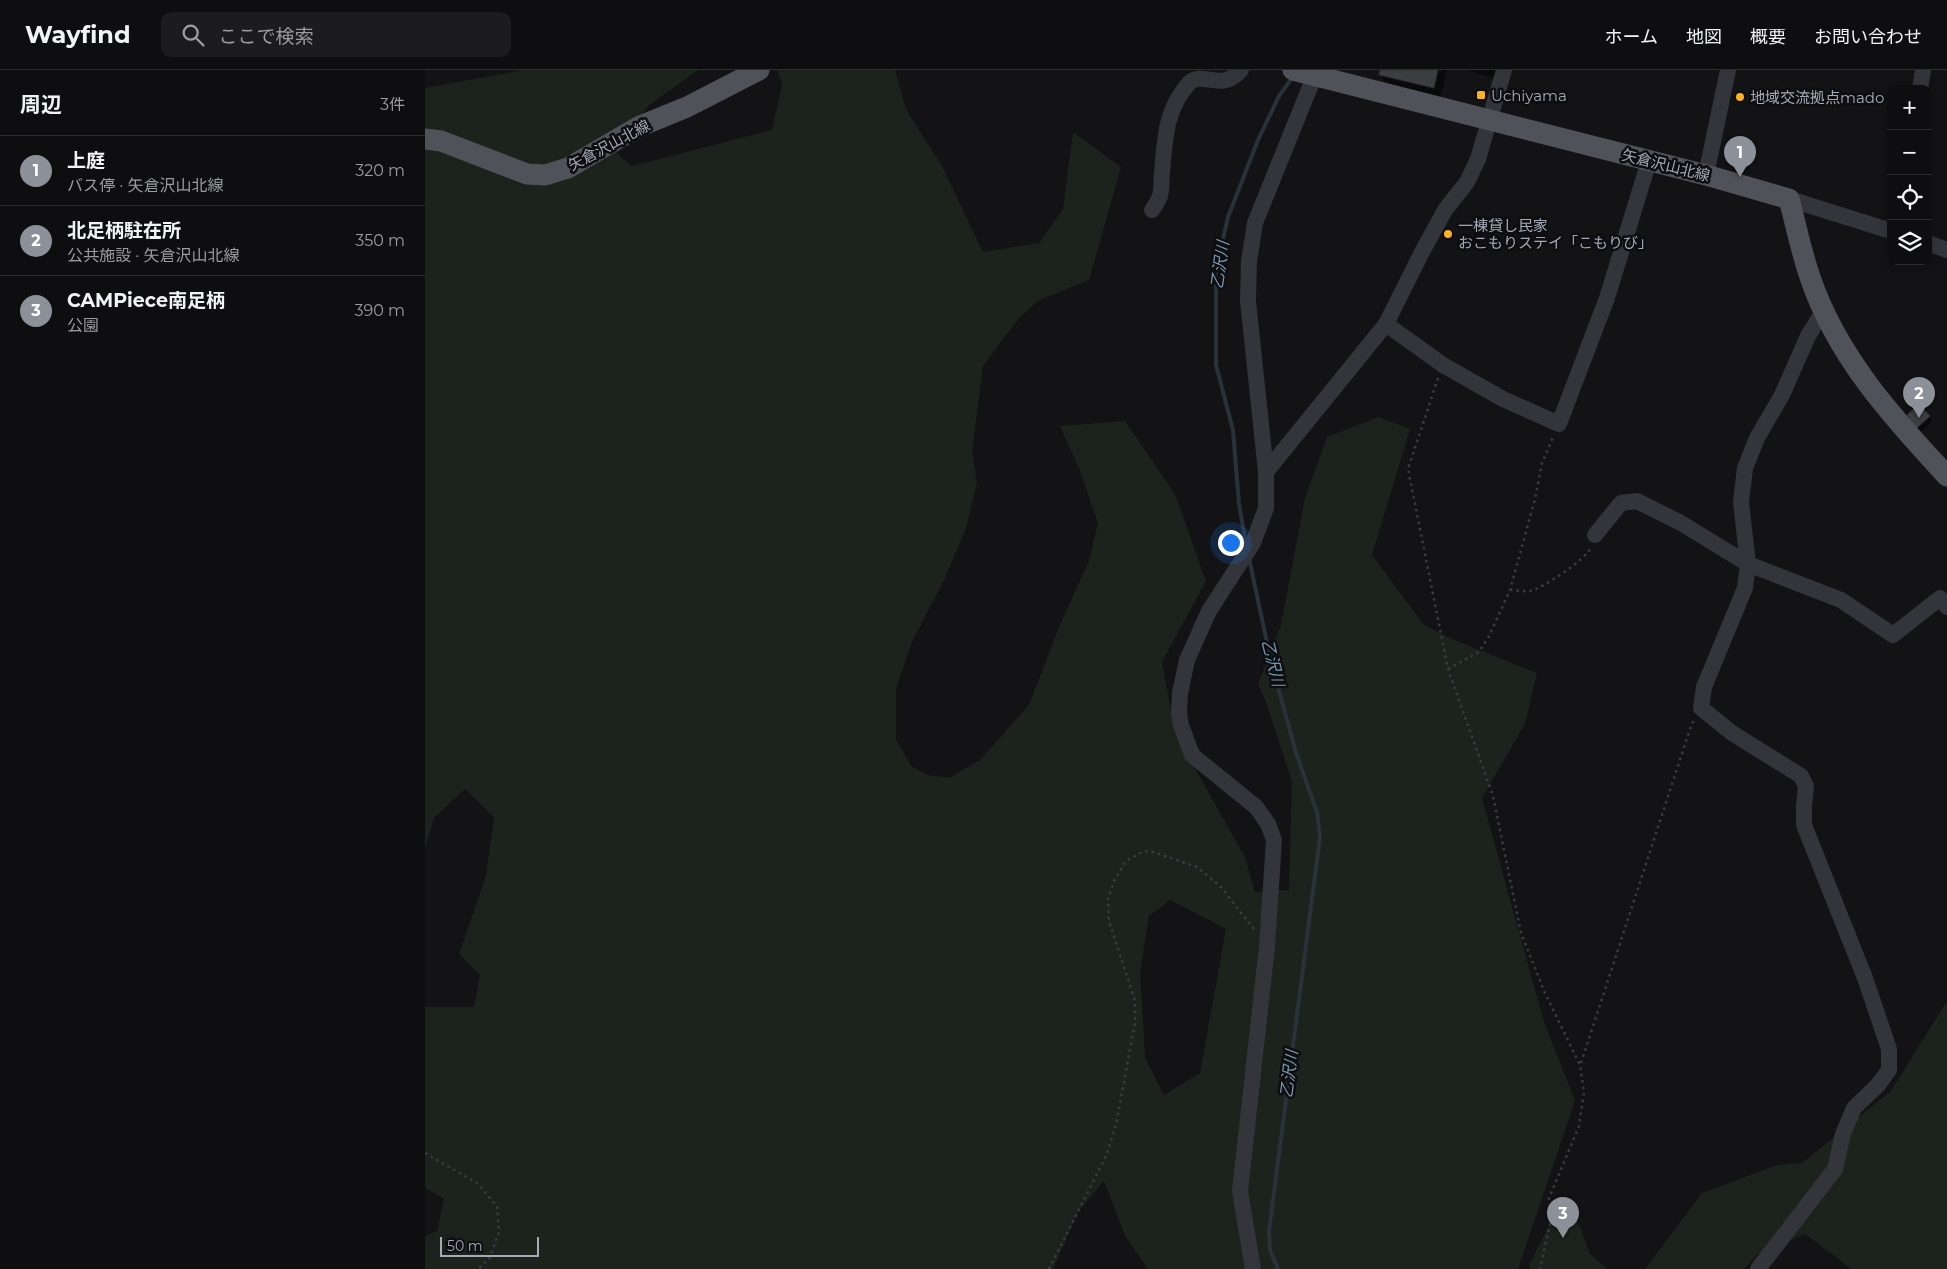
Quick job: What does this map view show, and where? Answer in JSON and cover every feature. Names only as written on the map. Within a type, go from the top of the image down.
[{"type":"main road","name":"矢倉沢山北線","points":[[425,139],[441,141],[527,174],[545,175],[569,168],[638,127],[687,107],[759,70]]},
{"type":"main road","name":"矢倉沢山北線","points":[[1293,70],[1406,100],[1491,119],[1789,199]]},
{"type":"main road","points":[[1789,199],[1810,278],[1842,345],[1884,406],[1947,476]]},
{"type":"street","points":[[1152,210],[1160,196],[1167,122],[1177,99],[1191,81],[1201,77],[1219,81],[1229,80],[1241,70]]},
{"type":"street","points":[[1266,472],[1386,324],[1445,210],[1467,182],[1478,159],[1504,70]]},
{"type":"street","points":[[1705,175],[1728,70]]},
{"type":"street","points":[[1921,85],[1923,70]]},
{"type":"street","points":[[1253,1269],[1241,1191],[1267,946],[1275,848],[1274,840],[1268,824],[1256,807],[1192,755],[1181,725],[1179,713],[1180,693],[1187,660],[1209,611],[1253,543],[1266,508],[1266,472],[1247,301],[1249,261],[1255,223],[1314,76]]},
{"type":"street","points":[[1386,324],[1443,365],[1503,399],[1559,424],[1607,298],[1649,162]]},
{"type":"street","points":[[1789,199],[1887,230]]},
{"type":"street","points":[[1932,245],[1947,250]]},
{"type":"street","points":[[1758,1269],[1835,1169],[1843,1134],[1855,1108],[1889,1070],[1889,1049],[1844,922],[1804,825],[1806,786],[1801,776],[1732,733],[1701,708],[1704,687],[1745,588],[1748,564],[1741,502],[1745,468],[1757,438],[1781,395],[1808,336],[1824,310]]},
{"type":"street","points":[[1595,534],[1621,503],[1637,501],[1681,523],[1748,564],[1841,600],[1893,635],[1940,598],[1947,607]]},
{"type":"path","points":[[1443,365],[1408,468],[1448,669],[1493,796],[1521,933],[1545,993],[1580,1065],[1585,1092],[1579,1126],[1549,1198],[1551,1219],[1540,1269]]},
{"type":"path","points":[[1448,669],[1479,652],[1489,636],[1510,590],[1535,499],[1542,463],[1559,424]]},
{"type":"path","points":[[1510,590],[1531,591],[1563,573],[1589,553],[1595,534]]},
{"type":"path","points":[[1580,1065],[1691,726],[1701,708]]},
{"type":"path","points":[[1049,1269],[1107,1154],[1118,1114],[1135,1022],[1135,1001],[1109,921],[1108,900],[1114,881],[1127,861],[1145,851],[1197,867],[1220,886],[1267,946]]},
{"type":"path","points":[[425,1153],[477,1183],[497,1206],[499,1232],[489,1258],[478,1269]]},
{"type":"shaded area","points":[[523,70],[698,70],[648,106],[617,154],[632,166],[772,130],[782,85],[777,70],[895,70],[906,109],[942,166],[983,252],[1039,243],[1063,209],[1073,132],[1121,167],[1089,280],[1039,300],[1019,318],[983,366],[972,452],[977,483],[966,528],[945,578],[912,642],[896,689],[896,739],[911,766],[928,775],[949,778],[980,760],[1029,705],[1061,622],[1089,561],[1098,523],[1080,471],[1060,426],[1125,421],[1175,494],[1206,581],[1162,662],[1175,733],[1245,857],[1255,892],[1289,890],[1292,782],[1266,702],[1258,684],[1281,625],[1305,498],[1327,437],[1378,417],[1410,429],[1372,555],[1424,625],[1459,642],[1537,673],[1525,724],[1482,798],[1544,1022],[1575,1101],[1518,1269],[1148,1269],[1125,1236],[1104,1181],[1078,1212],[1053,1269],[425,1269],[425,1236],[437,1231],[444,1199],[425,1188],[425,1007],[474,1007],[480,975],[459,954],[486,876],[494,817],[465,789],[434,818],[425,848],[425,88]],"holes":[[[1170,900],[1226,929],[1200,1073],[1164,1095],[1145,1057],[1140,972],[1149,916]]]},
{"type":"shaded area","points":[[1947,1001],[1947,1269],[1852,1269],[1805,1234],[1758,1254],[1744,1269],[1645,1269],[1702,1193],[1777,1165],[1802,1163],[1891,1091]]},
{"type":"shaded area","points":[[1555,1213],[1578,1222],[1590,1254],[1607,1269],[1530,1269],[1530,1263]]},
{"type":"building","points":[[1380,70],[1438,70],[1434,88],[1379,75]]},
{"type":"building","points":[[1919,404],[1930,416],[1916,429],[1908,421],[1910,419],[1907,415]]},
{"type":"waterway","name":"乙沢川","points":[[1246,544],[1239,504],[1233,430],[1216,365],[1216,270],[1228,217],[1258,140],[1279,96],[1292,78]]},
{"type":"waterway","name":"乙沢川","points":[[1249,558],[1270,657],[1296,753],[1317,812],[1320,837],[1269,1231],[1270,1250],[1278,1269]]},
{"type":"place","name":"Uchiyama","points":[[1481,95]]},
{"type":"place","name":"地域交流拠点mado","points":[[1740,97]]},
{"type":"place","name":"上庭","points":[[1740,177]]},
{"type":"place","name":"一棟貸し民家 おこもりステイ「こもりび」","points":[[1448,234]]},
{"type":"place","name":"北足柄駐在所","points":[[1919,418]]},
{"type":"place","name":"CAMPiece南足柄","points":[[1563,1238]]}]
